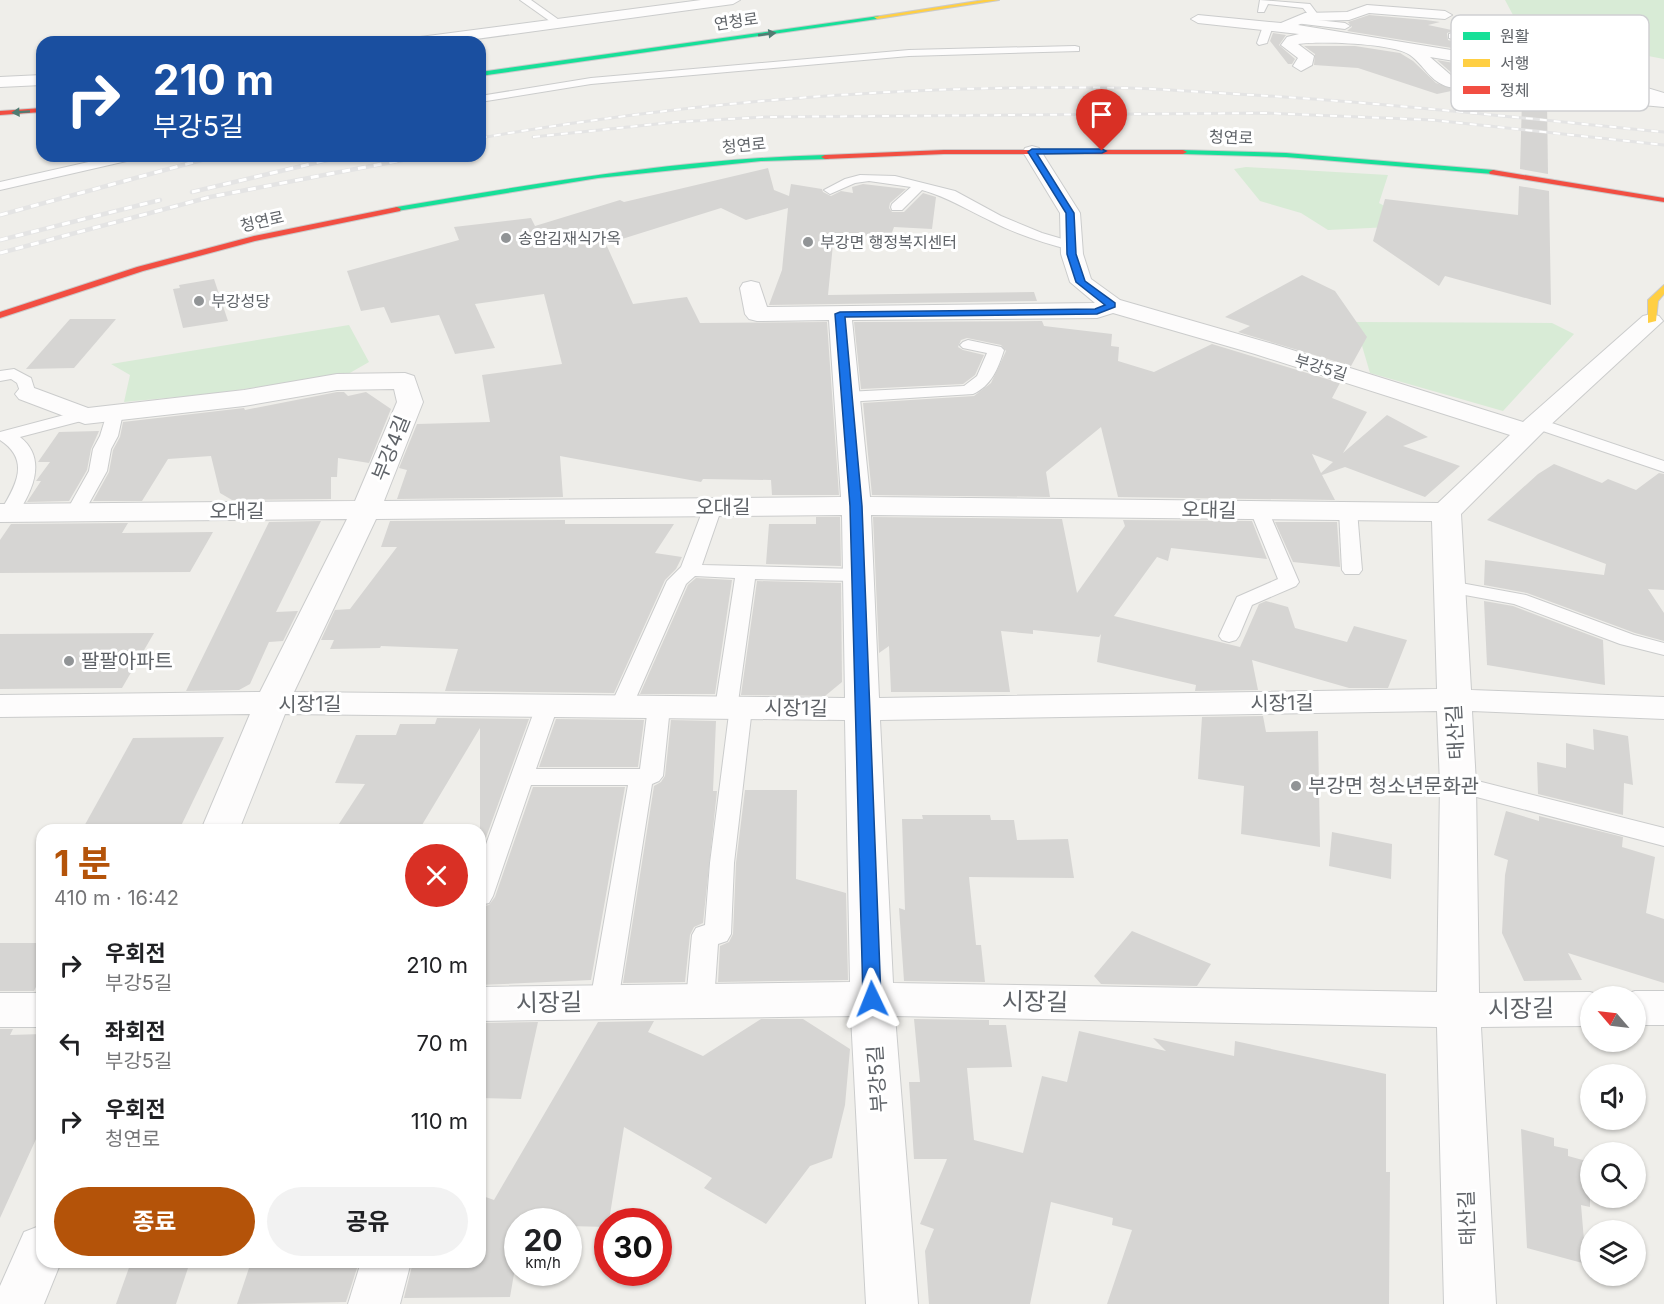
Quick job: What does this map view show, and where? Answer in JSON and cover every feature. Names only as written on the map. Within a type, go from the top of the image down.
[{"type":"main road","name":"연청로","points":[[486,61],[915,0]]},
{"type":"main road","name":"연청로","points":[[486,73],[996,0]]},
{"type":"main road","points":[[0,113],[36,110]]},
{"type":"main road","points":[[0,125],[36,122]]},
{"type":"main road","name":"청연로","points":[[0,315],[140,269],[243,242],[405,207],[598,176],[761,159],[1126,151],[1286,155],[1507,174]]},
{"type":"main road","points":[[1507,174],[1525,172],[1623,184],[1664,186]]},
{"type":"main road","points":[[1507,174],[1524,179],[1664,202]]},
{"type":"main road","points":[[1660,322],[1653,300],[1664,288]]},
{"type":"street","points":[[461,36],[733,0]]},
{"type":"street","points":[[1290,25],[1314,16],[1349,16],[1368,9],[1445,15]]},
{"type":"street","points":[[1198,19],[1340,31],[1412,49],[1451,56]]},
{"type":"street","points":[[1301,66],[1306,62],[1306,56],[1288,45],[1292,40],[1340,31]]},
{"type":"street","points":[[1412,49],[1423,57],[1440,78],[1451,82]]},
{"type":"street","points":[[0,82],[36,80]]},
{"type":"street","points":[[1649,95],[1664,100]]},
{"type":"street","points":[[1649,99],[1664,100]]},
{"type":"street","name":"부강5길","points":[[1032,152],[1070,213],[1071,246],[1081,282],[1112,305],[1533,427]]},
{"type":"street","name":"부강5길","points":[[751,288],[757,314],[1097,311],[1112,305]]},
{"type":"street","name":"부강5길","points":[[840,314],[856,506],[872,999],[892,1304]]},
{"type":"street","points":[[1446,512],[1533,427],[1660,322]]},
{"type":"street","name":"부강4길","points":[[28,394],[83,415],[244,398],[337,382],[405,381],[410,402],[366,510],[273,704],[223,824]]},
{"type":"street","name":"오대길","points":[[5,513],[856,506],[1446,512]]},
{"type":"street","name":"태산길","points":[[1446,512],[1458,784],[1458,1010],[1470,1304]]},
{"type":"street","name":"시장1길","points":[[0,706],[273,704],[863,709],[1454,700],[1664,708]]},
{"type":"street","name":"시장길","points":[[486,1004],[872,999],[1458,1010],[1580,1009]]},
{"type":"street","points":[[1646,1008],[1664,1008]]},
{"type":"street","points":[[0,1010],[36,1010]]},
{"type":"street","points":[[18,1304],[36,1262]]},
{"type":"street","points":[[374,1304],[384,1268]]},
{"type":"lane","points":[[525,0],[557,22]]},
{"type":"lane","points":[[1263,4],[1307,6],[1314,16]]},
{"type":"lane","points":[[1262,43],[1268,26]]},
{"type":"lane","points":[[486,98],[591,81],[909,53],[1076,49]]},
{"type":"lane","points":[[0,186],[106,162]]},
{"type":"lane","points":[[830,190],[851,181],[866,178],[893,178],[951,194],[996,219],[1037,236],[1071,246]]},
{"type":"lane","points":[[897,207],[920,185]]},
{"type":"lane","points":[[846,397],[968,391],[979,387],[989,370],[996,350],[968,345]]},
{"type":"lane","points":[[0,376],[14,374],[25,381],[28,394]]},
{"type":"lane","points":[[75,512],[98,471],[102,449],[109,436],[115,413]]},
{"type":"lane","points":[[5,513],[24,488],[27,465],[21,448],[6,436],[83,415]]},
{"type":"lane","points":[[1533,427],[1664,467]]},
{"type":"lane","points":[[621,707],[677,581],[690,570],[713,507]]},
{"type":"lane","points":[[1229,636],[1244,600],[1289,582],[1259,510]]},
{"type":"lane","points":[[1348,511],[1352,570]]},
{"type":"lane","points":[[690,570],[858,575]]},
{"type":"lane","points":[[700,1001],[705,934],[718,934],[746,573]]},
{"type":"lane","points":[[1450,587],[1520,599],[1627,640],[1664,650]]},
{"type":"lane","points":[[486,879],[547,706]]},
{"type":"lane","points":[[522,777],[651,776],[659,707]]},
{"type":"lane","points":[[604,1002],[641,777]]},
{"type":"lane","points":[[1458,784],[1664,837]]},
{"type":"green space","points":[[1505,0],[1664,0],[1664,59],[1649,56],[1649,15],[1513,15]]},
{"type":"green space","points":[[1246,167],[1388,175],[1379,203],[1401,215],[1411,226],[1328,230],[1301,213],[1260,201],[1234,169]]},
{"type":"green space","points":[[1355,322],[1552,323],[1574,334],[1503,411],[1370,373]]},
{"type":"green space","points":[[349,325],[369,362],[348,374],[209,394],[124,402],[130,375],[111,364]]},
{"type":"building","points":[[1369,15],[1440,22],[1428,25],[1451,30],[1447,33],[1451,48],[1347,31],[1352,27],[1348,22]]},
{"type":"building","points":[[1273,33],[1286,35],[1279,45],[1295,59],[1292,64],[1288,64],[1270,41]]},
{"type":"building","points":[[1304,46],[1355,46],[1400,53],[1413,61],[1436,83],[1451,88],[1451,91],[1437,94],[1358,68],[1314,65],[1315,54]]},
{"type":"building","points":[[1437,60],[1451,63],[1451,72]]},
{"type":"building","points":[[1522,111],[1547,111],[1548,174],[1520,169]]},
{"type":"building","points":[[768,168],[774,190],[789,196],[791,184],[822,189],[831,196],[841,191],[853,193],[852,187],[863,184],[906,189],[890,203],[889,208],[892,212],[904,212],[923,193],[936,197],[932,229],[894,227],[890,238],[834,234],[828,295],[1034,292],[1037,301],[769,305],[782,270],[788,208],[746,220],[721,208],[606,244],[633,304],[687,297],[700,323],[827,322],[839,495],[772,495],[771,480],[703,479],[701,482],[560,456],[563,497],[397,499],[407,470],[399,468],[417,424],[490,422],[482,375],[562,364],[544,294],[475,304],[495,348],[455,354],[439,315],[391,323],[384,307],[361,311],[347,271],[459,240],[454,227],[531,218],[535,226],[620,200],[624,202]]},
{"type":"building","points":[[1519,186],[1549,191],[1551,305],[1445,276],[1439,286],[1373,241],[1385,199],[1518,215]]},
{"type":"building","points":[[1302,275],[1335,291],[1367,337],[1351,366],[1238,332],[1250,326],[1225,317]]},
{"type":"building","points":[[214,279],[228,321],[183,328],[173,289],[180,288],[179,285]]},
{"type":"building","points":[[70,319],[116,319],[74,368],[26,369]]},
{"type":"building","points":[[1042,321],[1044,326],[1112,334],[1111,346],[1119,347],[1118,361],[1154,372],[1212,344],[1340,383],[1332,398],[1367,412],[1343,453],[1387,415],[1428,437],[1403,446],[1460,466],[1425,497],[1345,467],[1322,475],[1335,500],[1118,497],[1101,427],[1046,472],[1050,497],[872,495],[863,403],[974,396],[991,383],[1006,351],[1001,345],[967,338],[961,340],[958,347],[984,355],[975,375],[963,384],[861,389],[854,322]],"holes":[[[1312,454],[1333,462],[1321,473]]]},
{"type":"building","points":[[344,392],[348,396],[366,392],[391,409],[369,463],[338,458],[337,477],[331,477],[331,499],[232,500],[220,493],[211,456],[168,459],[142,501],[93,501],[109,472],[113,450],[120,437],[123,422],[244,408],[245,410]]},
{"type":"building","points":[[99,431],[91,449],[87,470],[69,501],[27,502],[41,481],[36,481],[50,462],[38,462],[59,432]]},
{"type":"building","points":[[1554,464],[1602,483],[1608,479],[1636,490],[1659,473],[1664,474],[1664,590],[1648,589],[1664,613],[1664,641],[1635,633],[1527,593],[1484,585],[1485,560],[1604,575],[1606,564],[1487,520],[1538,474]]},
{"type":"building","points":[[816,517],[840,517],[841,566],[766,564],[769,524],[816,524]]},
{"type":"building","points":[[873,517],[1062,519],[1077,593],[1125,526],[1123,520],[1252,521],[1267,559],[1171,548],[1168,561],[1157,557],[1114,616],[1240,647],[1259,604],[1266,601],[1288,607],[1295,628],[1347,642],[1354,626],[1407,640],[1388,688],[1349,688],[1252,660],[1258,690],[1195,691],[1196,685],[1097,662],[1101,634],[1099,637],[1033,630],[1033,634],[1001,631],[1010,692],[891,692],[889,646],[879,653]]},
{"type":"building","points":[[565,520],[565,524],[674,524],[655,553],[682,557],[676,569],[665,580],[614,693],[445,691],[458,649],[381,646],[380,648],[330,649],[334,640],[321,640],[335,610],[350,609],[397,547],[381,547],[390,521]]},
{"type":"building","points":[[321,521],[276,612],[298,611],[283,641],[269,642],[250,684],[239,690],[186,691],[269,522]]},
{"type":"building","points":[[1275,522],[1337,522],[1340,567],[1293,562]]},
{"type":"building","points":[[128,523],[122,533],[213,532],[190,572],[0,573],[0,540],[11,524]]},
{"type":"building","points":[[696,578],[732,580],[715,694],[640,694],[688,585]]},
{"type":"building","points":[[757,581],[841,583],[842,682],[825,696],[741,695]]},
{"type":"building","points":[[1484,601],[1513,606],[1603,640],[1605,685],[1487,665]]},
{"type":"building","name":"팔팔아파트","points":[[154,633],[122,688],[0,689],[0,634]]},
{"type":"building","points":[[1263,716],[1266,732],[1318,731],[1320,847],[1241,834],[1244,786],[1198,779],[1202,717]]},
{"type":"building","points":[[437,718],[529,719],[486,837],[486,824],[480,824],[480,728],[423,824],[339,824],[365,784],[335,783],[356,735],[396,735],[400,724],[435,724]]},
{"type":"building","points":[[556,719],[644,720],[638,767],[539,767]]},
{"type":"building","points":[[671,720],[716,721],[713,791],[717,791],[703,923],[694,927],[690,935],[685,982],[623,983],[654,786],[665,776]]},
{"type":"building","points":[[1593,729],[1628,736],[1633,785],[1624,783],[1623,815],[1538,794],[1537,762],[1566,768],[1566,743],[1594,750]]},
{"type":"building","points":[[224,737],[182,824],[85,824],[133,738]]},
{"type":"building","points":[[533,787],[625,787],[591,980],[486,985],[486,906],[495,897]]},
{"type":"building","points":[[745,790],[797,790],[796,879],[846,893],[848,980],[718,982],[720,946],[729,942],[733,934],[736,863]]},
{"type":"building","points":[[1506,811],[1539,821],[1539,816],[1623,837],[1622,847],[1655,857],[1646,913],[1664,919],[1664,983],[1568,953],[1582,980],[1524,981],[1502,933],[1508,860],[1494,855]]},
{"type":"building","points":[[922,815],[990,815],[991,820],[1014,820],[1017,840],[1068,839],[1074,878],[969,877],[976,945],[981,945],[985,982],[904,981],[899,908],[905,910],[902,819],[923,819]]},
{"type":"building","points":[[1332,832],[1392,844],[1391,879],[1329,866]]},
{"type":"building","points":[[1132,931],[1211,964],[1197,986],[1101,984],[1094,976]]},
{"type":"building","points":[[0,943],[36,943],[36,987],[34,991],[0,991]]},
{"type":"building","points":[[761,1019],[803,1019],[850,1049],[845,1105],[832,1158],[810,1166],[766,1224],[704,1188],[712,1178],[624,1127],[611,1208],[594,1208],[594,1227],[582,1226],[582,1208],[504,1208],[504,1286],[512,1286],[510,1297],[404,1298],[412,1268],[486,1268],[486,1197],[494,1200],[598,1022],[654,1021],[648,1032],[703,1056]]},
{"type":"building","points":[[914,1019],[989,1020],[989,1025],[1006,1025],[1012,1067],[967,1068],[974,1140],[1023,1153],[1042,1076],[1067,1082],[1079,1031],[1166,1051],[1153,1038],[1234,1056],[1235,1041],[1386,1074],[1386,1172],[1390,1172],[1389,1304],[1107,1304],[1132,1230],[1112,1225],[1113,1218],[1051,1202],[1030,1304],[929,1304],[925,1251],[934,1229],[920,1224],[947,1159],[914,1159],[909,1082],[920,1082]]},
{"type":"building","points":[[538,1022],[521,1099],[486,1098],[486,1023]]},
{"type":"building","points":[[0,1029],[13,1029],[10,1035],[36,1034],[36,1139],[0,1218]]},
{"type":"building","points":[[1521,1129],[1554,1138],[1554,1146],[1568,1149],[1568,1156],[1580,1159],[1580,1208],[1582,1220],[1580,1220],[1580,1262],[1527,1248]]},
{"type":"building","points":[[129,1268],[188,1268],[176,1304],[116,1304]]},
{"type":"building","points":[[249,1268],[357,1268],[346,1302],[237,1304]]},
{"type":"railway","points":[[486,137],[641,114],[722,105],[884,92],[1047,87],[1142,88],[1290,97],[1664,132]]},
{"type":"railway","points":[[533,137],[676,122],[765,117],[1266,113],[1433,120],[1664,145]]},
{"type":"railway","points":[[0,215],[194,162]]},
{"type":"railway","points":[[192,192],[319,162]]},
{"type":"railway","points":[[0,253],[210,197],[392,162]]},
{"type":"railway","points":[[0,240],[160,200]]},
{"type":"traffic: fast","points":[[486,73],[877,17]]},
{"type":"traffic: fast","points":[[1183,152],[1286,155],[1493,172]]},
{"type":"traffic: fast","points":[[397,209],[598,176],[761,159],[825,157]]},
{"type":"traffic: slow","points":[[877,17],[996,0]]},
{"type":"traffic: slow","points":[[1651,321],[1653,300],[1664,288]]},
{"type":"traffic: jam","points":[[0,113],[36,110]]},
{"type":"traffic: jam","points":[[825,157],[944,152],[1183,152]]},
{"type":"traffic: jam","points":[[1493,172],[1664,200]]},
{"type":"traffic: jam","points":[[0,315],[140,269],[254,239],[397,209]]},
{"type":"place","name":"송암김재식가옥","points":[[506,238]]},
{"type":"place","name":"부강면 행정복지센터","points":[[808,242]]},
{"type":"place","name":"부강성당","points":[[199,301]]},
{"type":"place","name":"팔팔아파트","points":[[69,661]]},
{"type":"place","name":"부강면 청소년문화관","points":[[1296,786]]},
{"type":"route","points":[[872,999],[856,506],[840,314],[1000,314],[1097,311],[1112,305],[1081,282],[1072,254],[1070,213],[1032,152],[1102,151]]}]
